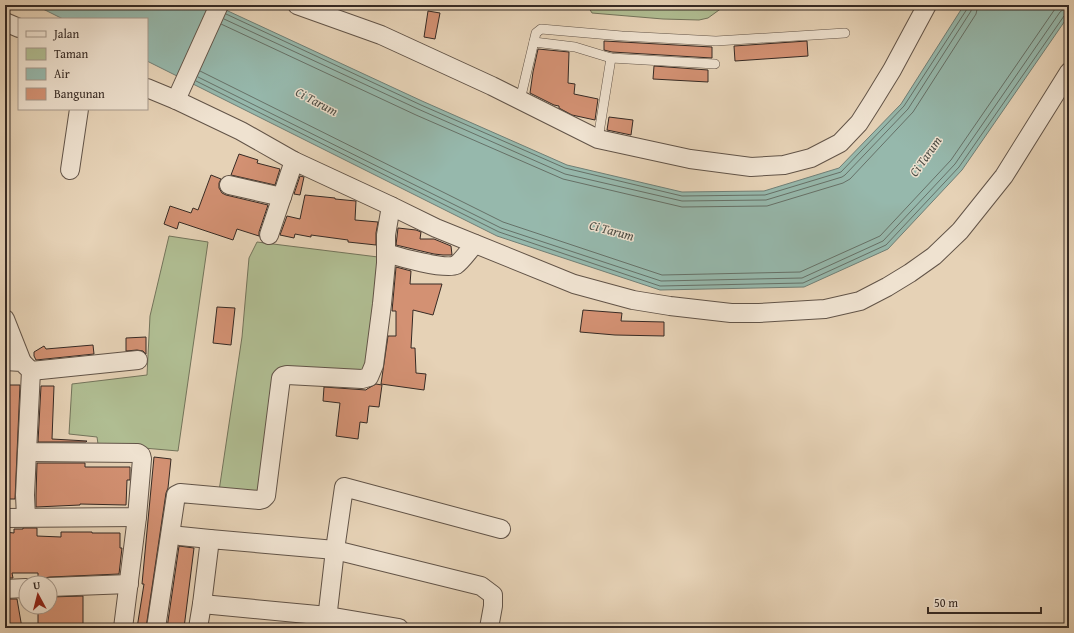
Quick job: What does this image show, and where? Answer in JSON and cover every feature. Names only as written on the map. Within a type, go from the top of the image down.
[{"type":"street","points":[[177,96],[219,5]]},
{"type":"street","points":[[297,5],[380,35],[492,86],[598,140],[690,159],[750,167],[784,165],[811,158],[840,143],[859,123],[892,70],[927,5]]},
{"type":"street","points":[[5,22],[18,28]]},
{"type":"street","points":[[148,88],[177,96],[294,161],[436,228],[574,284],[634,300],[670,306],[731,313],[759,313],[825,309],[860,301],[910,273],[934,256],[960,231],[1004,176],[1069,72]]},
{"type":"street","points":[[148,98],[191,119],[231,135],[260,142]]},
{"type":"street","points":[[70,170],[79,110]]},
{"type":"street","points":[[269,235],[294,161]]},
{"type":"street","points":[[229,185],[282,197]]},
{"type":"street","points":[[156,628],[176,495],[263,499],[266,496],[280,378],[287,375],[350,379],[362,379],[369,377],[374,365],[382,304],[386,235],[391,206]]},
{"type":"street","points":[[386,253],[423,263],[447,266],[455,265],[461,261],[475,244]]},
{"type":"street","points":[[5,320],[20,365],[27,452],[25,495],[26,518]]},
{"type":"street","points":[[20,365],[138,360]]},
{"type":"street","points":[[27,452],[141,455],[142,459],[137,517],[123,628]]},
{"type":"street","points":[[327,622],[344,487],[501,528]]},
{"type":"street","points":[[5,518],[137,517]]},
{"type":"street","points":[[180,536],[335,550],[482,586],[493,595],[493,606],[489,628]]},
{"type":"street","points":[[198,628],[210,539]]},
{"type":"street","points":[[58,587],[129,584]]},
{"type":"street","points":[[5,589],[18,588]]},
{"type":"street","points":[[202,604],[327,622],[399,628]]},
{"type":"lane","points":[[319,5],[335,19]]},
{"type":"lane","points":[[520,100],[536,33],[541,29],[622,36],[716,40],[845,33]]},
{"type":"lane","points":[[534,42],[575,48],[611,58],[715,64]]},
{"type":"lane","points":[[598,140],[611,58]]},
{"type":"green space","points":[[587,5],[726,5],[708,18],[699,20],[663,19],[592,13]]},
{"type":"green space","points":[[169,236],[208,242],[178,451],[98,444],[97,437],[69,434],[72,384],[147,375],[150,316]]},
{"type":"green space","points":[[257,242],[378,257],[374,331],[366,375],[279,373],[260,495],[219,491],[242,337],[249,258]]},
{"type":"water","name":"Ci Tarum","points":[[28,5],[215,5],[422,101],[567,165],[682,192],[764,191],[839,168],[901,104],[964,5],[1069,5],[1069,15],[962,170],[888,249],[804,287],[660,290],[497,236],[148,62],[148,18],[61,18],[43,9]]},
{"type":"building","points":[[428,11],[440,13],[435,39],[424,37]]},
{"type":"building","points":[[604,41],[712,47],[712,58],[612,52],[604,50]]},
{"type":"building","points":[[807,41],[808,56],[735,61],[734,46]]},
{"type":"building","points":[[538,49],[569,52],[568,83],[575,84],[574,94],[598,99],[595,120],[572,115],[559,108],[559,106],[530,93]]},
{"type":"building","points":[[654,66],[708,70],[708,82],[653,79]]},
{"type":"building","points":[[609,117],[633,120],[631,135],[607,130]]},
{"type":"building","points":[[239,154],[258,160],[257,163],[280,169],[275,185],[231,175]]},
{"type":"building","points":[[211,175],[221,179],[219,188],[222,193],[268,205],[259,236],[237,229],[233,240],[179,222],[177,229],[164,224],[170,206],[191,213],[193,208],[198,210]]},
{"type":"building","points":[[300,176],[304,177],[300,195],[294,194]]},
{"type":"building","points":[[305,195],[356,201],[355,220],[378,222],[376,245],[348,242],[348,240],[311,235],[311,237],[295,234],[294,238],[280,235],[287,216],[300,219]]},
{"type":"building","points":[[398,228],[416,230],[421,232],[420,239],[434,239],[451,246],[452,255],[434,254],[396,245]]},
{"type":"building","points":[[396,267],[411,271],[410,284],[442,284],[433,315],[413,310],[411,348],[415,348],[416,373],[426,374],[424,390],[381,384],[388,336],[396,336],[396,311],[392,311]]},
{"type":"building","points":[[217,307],[235,308],[231,345],[213,343]]},
{"type":"building","points":[[583,310],[622,313],[621,321],[664,322],[664,336],[615,335],[580,332]]},
{"type":"building","points":[[146,337],[146,354],[143,351],[137,350],[126,351],[126,338]]},
{"type":"building","points":[[93,345],[94,354],[36,360],[34,356],[34,352],[44,346],[46,349]]},
{"type":"building","points":[[376,384],[382,385],[379,407],[369,406],[367,423],[360,422],[358,439],[336,436],[340,403],[323,401],[324,387],[366,390]]},
{"type":"building","points":[[5,385],[20,385],[15,499],[5,499]]},
{"type":"building","points":[[41,386],[54,386],[52,439],[87,441],[86,442],[38,442]]},
{"type":"building","points":[[154,457],[171,459],[168,488],[146,628],[137,628],[144,584],[142,584]]},
{"type":"building","points":[[37,463],[85,463],[85,467],[130,467],[130,480],[127,480],[126,505],[80,504],[36,507]]},
{"type":"building","points":[[37,528],[37,536],[61,537],[61,532],[120,533],[120,548],[122,548],[119,574],[58,577],[58,575],[38,575],[38,573],[12,573],[13,578],[5,578],[5,532],[14,533],[14,529]]},
{"type":"building","points":[[179,546],[194,548],[184,628],[167,628]]},
{"type":"building","points":[[83,596],[83,628],[38,628],[38,615],[58,615],[58,597]]},
{"type":"building","points":[[5,599],[17,599],[18,615],[20,615],[22,628],[5,628]]}]
